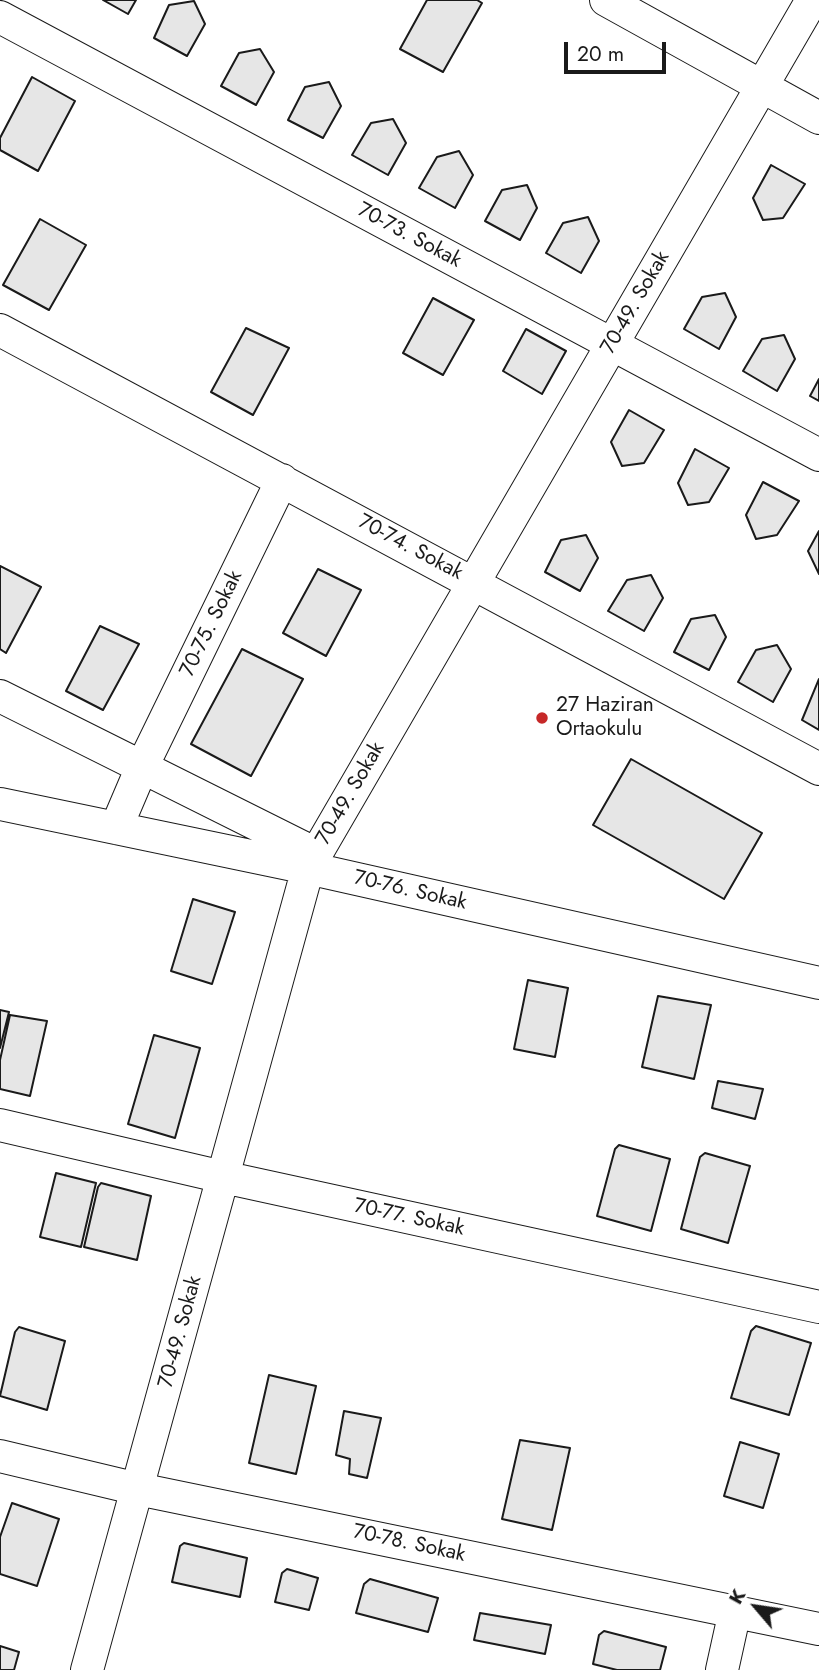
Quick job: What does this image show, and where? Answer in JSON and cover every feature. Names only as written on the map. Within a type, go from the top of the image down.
[{"type":"street","points":[[606,0],[819,118]]},
{"type":"street","name":"70-49. Sokak","points":[[88,1670],[312,861],[812,0]]},
{"type":"street","name":"70-73. Sokak","points":[[0,17],[819,455]]},
{"type":"street","name":"70-74. Sokak","points":[[0,330],[819,769]]},
{"type":"street","name":"70-75. Sokak","points":[[116,828],[142,767],[282,480]]},
{"type":"street","points":[[0,696],[142,767],[312,861]]},
{"type":"street","name":"70-76. Sokak","points":[[0,804],[116,828],[312,861],[819,983]]},
{"type":"street","name":"70-77. Sokak","points":[[0,1125],[223,1177],[819,1307]]},
{"type":"street","name":"70-78. Sokak","points":[[0,1456],[138,1489],[819,1629]]},
{"type":"street","points":[[722,1670],[735,1611]]},
{"type":"building","points":[[103,0],[136,0],[128,14]]},
{"type":"building","points":[[427,0],[477,0],[482,3],[443,72],[400,49]]},
{"type":"building","points":[[194,1],[205,24],[187,56],[154,38],[169,5]]},
{"type":"building","points":[[260,49],[274,72],[256,105],[221,86],[239,53]]},
{"type":"building","points":[[32,77],[75,101],[38,171],[0,150],[0,138]]},
{"type":"building","points":[[329,82],[341,106],[323,138],[288,120],[305,87]]},
{"type":"building","points":[[393,119],[406,143],[388,175],[352,155],[371,123]]},
{"type":"building","points":[[459,151],[473,175],[455,208],[419,188],[437,157]]},
{"type":"building","points":[[771,165],[805,184],[783,218],[763,220],[753,198]]},
{"type":"building","points":[[527,185],[537,208],[520,240],[485,221],[502,190]]},
{"type":"building","points":[[588,217],[599,241],[581,273],[546,253],[563,223]]},
{"type":"building","points":[[40,219],[86,245],[49,310],[3,285]]},
{"type":"building","points":[[725,293],[736,317],[719,349],[684,329],[702,297]]},
{"type":"building","points":[[433,298],[474,320],[443,375],[403,353]]},
{"type":"building","points":[[246,328],[289,348],[253,415],[211,392]]},
{"type":"building","points":[[526,329],[566,351],[542,394],[503,371]]},
{"type":"building","points":[[784,335],[795,359],[777,391],[743,371],[762,339]]},
{"type":"building","points":[[819,379],[819,401],[810,396]]},
{"type":"building","points":[[629,410],[664,430],[644,463],[622,466],[611,442]]},
{"type":"building","points":[[695,449],[729,468],[709,502],[688,505],[678,483]]},
{"type":"building","points":[[763,482],[799,501],[777,535],[756,539],[746,515]]},
{"type":"building","points":[[819,531],[819,574],[808,551]]},
{"type":"building","points":[[586,535],[598,558],[580,591],[545,572],[561,540]]},
{"type":"building","points":[[0,566],[41,587],[6,653],[0,649]]},
{"type":"building","points":[[318,569],[361,590],[326,656],[283,633]]},
{"type":"building","points":[[651,575],[663,598],[644,631],[608,611],[627,580]]},
{"type":"building","points":[[715,615],[726,637],[709,670],[674,652],[691,619]]},
{"type":"building","points":[[100,626],[139,644],[103,710],[66,691]]},
{"type":"building","points":[[777,645],[791,669],[773,702],[738,682],[756,650]]},
{"type":"building","points":[[242,649],[303,679],[251,776],[191,744]]},
{"type":"building","points":[[819,679],[819,730],[802,720]]},
{"type":"building","points":[[631,759],[762,833],[724,899],[593,825]]},
{"type":"building","points":[[193,899],[235,912],[212,984],[171,971]]},
{"type":"building","points":[[528,980],[568,988],[555,1057],[514,1049]]},
{"type":"building","points":[[658,996],[711,1005],[694,1079],[642,1067]]},
{"type":"building","points":[[0,1010],[9,1012],[0,1048]]},
{"type":"building","points":[[10,1015],[47,1021],[30,1096],[0,1089],[0,1060]]},
{"type":"building","points":[[154,1035],[200,1048],[175,1138],[128,1124]]},
{"type":"building","points":[[718,1081],[763,1089],[755,1119],[712,1108]]},
{"type":"building","points":[[619,1145],[670,1159],[651,1231],[597,1216],[615,1149]]},
{"type":"building","points":[[705,1153],[750,1166],[728,1243],[681,1229],[700,1157]]},
{"type":"building","points":[[56,1173],[96,1183],[81,1247],[40,1237]]},
{"type":"building","points":[[101,1183],[151,1196],[137,1260],[84,1247]]},
{"type":"building","points":[[756,1326],[811,1343],[789,1415],[731,1398],[751,1331]]},
{"type":"building","points":[[19,1327],[65,1341],[47,1410],[0,1396],[15,1332]]},
{"type":"building","points":[[269,1375],[316,1386],[296,1474],[249,1463]]},
{"type":"building","points":[[344,1411],[381,1418],[367,1478],[349,1474],[350,1459],[336,1455]]},
{"type":"building","points":[[520,1440],[570,1448],[552,1530],[502,1519]]},
{"type":"building","points":[[740,1442],[779,1454],[763,1508],[724,1496]]},
{"type":"building","points":[[12,1503],[59,1519],[37,1586],[0,1574],[0,1537]]},
{"type":"building","points":[[184,1543],[247,1558],[240,1597],[172,1582],[180,1546]]},
{"type":"building","points":[[287,1569],[318,1578],[309,1610],[275,1602],[282,1573]]},
{"type":"building","points":[[370,1579],[438,1598],[428,1632],[356,1613],[364,1584]]},
{"type":"building","points":[[480,1613],[551,1625],[545,1654],[474,1640]]},
{"type":"building","points":[[604,1631],[666,1647],[660,1670],[617,1670],[593,1664],[599,1635]]},
{"type":"building","points":[[0,1646],[19,1652],[14,1670],[0,1670]]},
{"type":"place","name":"27 Haziran Ortaokulu","points":[[542,718]]}]
